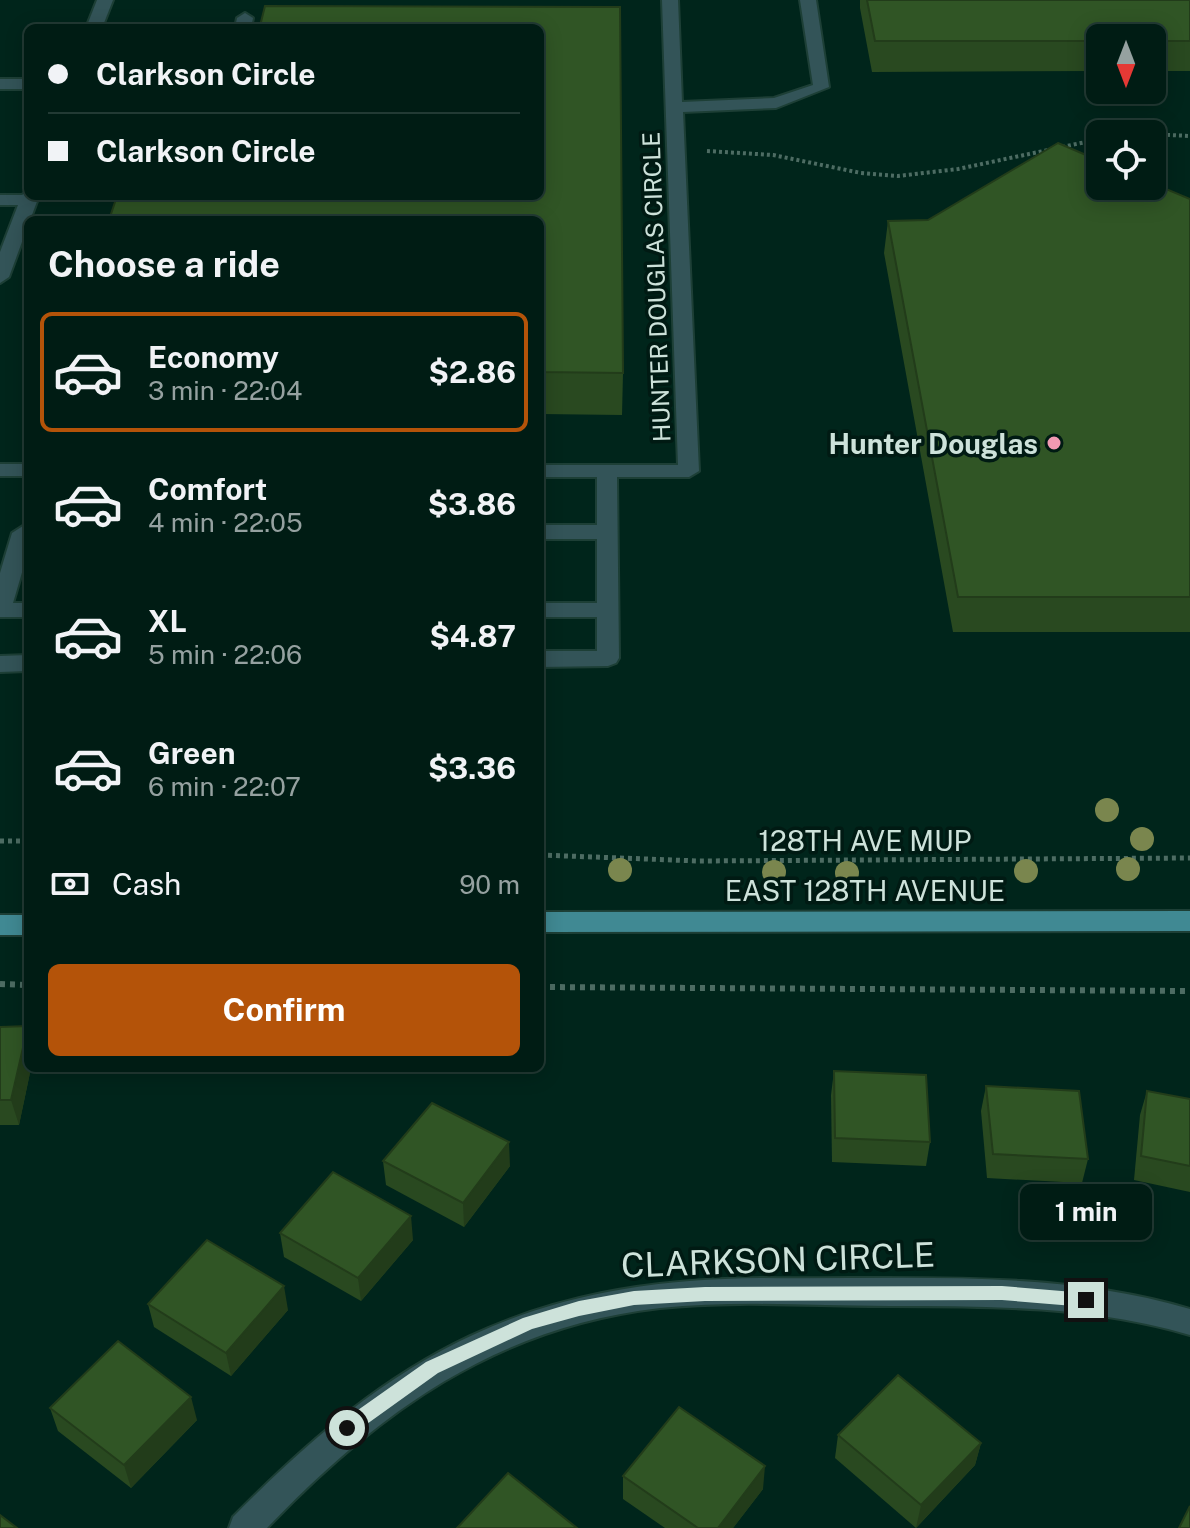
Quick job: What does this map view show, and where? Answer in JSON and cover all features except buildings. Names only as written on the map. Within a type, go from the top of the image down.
[{"type":"main road","name":"EAST 128TH AVENUE","points":[[544,922],[1190,921]]},
{"type":"main road","points":[[0,925],[24,925]]},
{"type":"street","points":[[96,24],[105,0]]},
{"type":"street","name":"HUNTER DOUGLAS CIRCLE","points":[[544,471],[689,471],[670,0]]},
{"type":"street","points":[[674,107],[776,103],[821,87],[808,0]]},
{"type":"street","points":[[0,84],[24,84]]},
{"type":"street","points":[[0,200],[24,198]]},
{"type":"street","points":[[0,277],[28,200]]},
{"type":"street","points":[[0,470],[24,470]]},
{"type":"street","points":[[544,659],[608,658],[607,471]]},
{"type":"street","points":[[544,532],[607,532]]},
{"type":"street","points":[[24,533],[0,610],[24,610]]},
{"type":"street","points":[[544,610],[608,610]]},
{"type":"street","points":[[0,664],[24,663]]},
{"type":"street","name":"CLARKSON CIRCLE","points":[[245,1528],[295,1475],[347,1428],[432,1367],[529,1323],[579,1308],[634,1298],[705,1294],[1002,1293],[1114,1302],[1190,1322]]},
{"type":"path","points":[[1166,135],[1190,136]]},
{"type":"path","points":[[701,150],[773,155],[861,173],[898,176],[958,169],[1086,142]]},
{"type":"path","points":[[0,841],[24,841]]},
{"type":"path","name":"128TH AVE MUP","points":[[544,855],[699,861],[1190,858]]},
{"type":"path","points":[[0,984],[24,985]]},
{"type":"path","points":[[544,987],[1190,991]]},
{"type":"place","name":"Hunter Douglas","points":[[1054,443]]},
{"type":"route","points":[[347,1428],[432,1367],[529,1323],[579,1308],[634,1298],[705,1294],[1002,1293],[1086,1300]]}]
